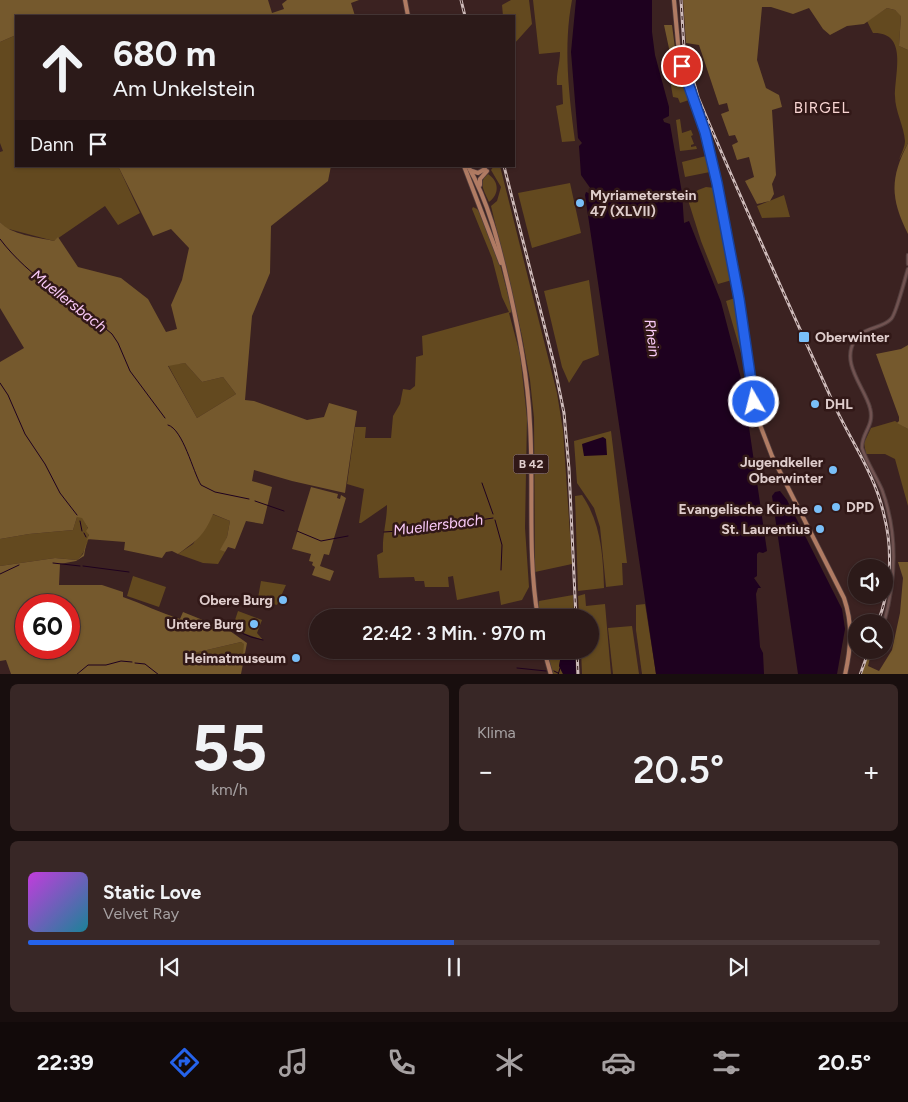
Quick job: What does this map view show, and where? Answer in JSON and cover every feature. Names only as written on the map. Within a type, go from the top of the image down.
[{"type":"main road","points":[[405,0],[408,15]]},
{"type":"main road","points":[[674,0],[675,28],[682,66],[705,132],[712,163],[736,284],[757,417],[772,456],[842,591],[849,614]]},
{"type":"main road","points":[[464,167],[504,270]]},
{"type":"main road","points":[[469,168],[478,174],[486,170],[480,179],[480,187]]},
{"type":"main road","name":"B 42","points":[[469,168],[480,187],[492,218],[519,336],[527,388],[530,425],[531,560],[537,609]]},
{"type":"main road","points":[[845,674],[848,655]]},
{"type":"main road","points":[[547,659],[551,674]]},
{"type":"street","points":[[908,255],[908,264]]},
{"type":"street","points":[[886,614],[892,586],[894,546],[885,501],[862,448],[872,416],[869,405],[852,370],[852,347],[856,339],[865,331],[893,318],[908,269]]},
{"type":"shaded area","points":[[0,0],[268,0],[272,13],[284,9],[282,4],[287,0],[359,0],[351,3],[355,15],[15,15],[15,35],[0,42]]},
{"type":"shaded area","points":[[511,0],[529,0],[532,24],[515,43],[515,15],[503,15],[502,5]]},
{"type":"shaded area","points":[[533,0],[572,0],[567,53],[575,141],[562,142],[556,106],[563,104],[562,85],[557,85],[560,52],[539,54]]},
{"type":"shaded area","points":[[683,0],[908,0],[908,50],[899,46],[901,16],[895,10],[887,8],[864,24],[847,26],[830,35],[823,29],[809,8],[793,14],[771,7],[762,7],[757,60],[766,88],[779,95],[782,107],[772,110],[776,175],[772,184],[774,194],[770,201],[757,204],[745,181],[754,177],[749,157],[737,160],[732,145],[738,142],[735,135],[729,136],[721,114],[729,111],[727,103],[719,105],[699,45],[686,43]]},
{"type":"shaded area","points":[[887,8],[895,10],[901,15],[899,46],[908,50],[908,143],[899,160],[905,141],[895,102],[897,55],[895,46],[891,39],[884,34],[873,33],[867,21]]},
{"type":"shaded area","points":[[664,25],[672,25],[681,77],[670,80],[668,70],[673,67]]},
{"type":"shaded area","points":[[15,35],[15,167],[118,167],[140,213],[118,225],[105,206],[54,241],[5,228],[0,222],[0,152],[3,151],[0,143],[0,42]]},
{"type":"shaded area","points":[[681,77],[689,100],[680,103],[678,98],[673,97],[670,80]]},
{"type":"shaded area","points":[[680,119],[682,133],[691,130],[694,144],[691,147],[696,146],[697,149],[680,151],[676,120]]},
{"type":"shaded area","points":[[908,143],[908,234],[898,210],[894,188],[898,167]]},
{"type":"shaded area","points":[[706,156],[710,172],[685,177],[682,162]]},
{"type":"shaded area","points":[[118,167],[331,167],[328,181],[271,226],[270,273],[252,316],[245,400],[254,401],[307,420],[324,417],[329,403],[357,411],[345,493],[254,470],[252,481],[272,487],[263,524],[246,521],[235,549],[228,547],[225,552],[220,550],[227,537],[230,521],[213,514],[199,537],[178,554],[172,551],[166,552],[162,558],[124,550],[125,542],[87,539],[89,535],[86,531],[88,528],[82,518],[77,517],[73,530],[0,539],[0,362],[24,348],[0,308],[0,222],[11,230],[25,235],[54,241],[58,237],[78,267],[121,278],[148,299],[166,332],[177,329],[171,305],[182,280],[189,248],[171,229],[153,236]],"holes":[[[185,363],[202,382],[223,377],[236,394],[197,418],[168,366]]]},
{"type":"shaded area","points":[[493,167],[500,167],[557,393],[563,430],[572,564],[535,572],[534,418],[530,380],[522,336],[491,206],[497,201],[501,187],[491,170]]},
{"type":"shaded area","points":[[488,174],[494,180],[497,188],[493,199],[489,202],[482,184]]},
{"type":"shaded area","points":[[570,183],[581,233],[532,248],[518,193]]},
{"type":"shaded area","points":[[706,187],[715,188],[732,280],[718,284],[701,241],[688,200],[698,190]]},
{"type":"shaded area","points":[[784,195],[790,217],[762,218],[757,206]]},
{"type":"shaded area","points":[[473,207],[481,214],[498,257],[510,302],[512,312],[509,313],[520,354],[527,418],[525,528],[529,587],[522,600],[501,605],[499,591],[457,600],[453,576],[448,577],[449,587],[425,587],[424,581],[415,581],[414,577],[379,578],[377,555],[383,552],[387,505],[359,523],[364,489],[347,484],[355,427],[366,427],[365,438],[391,438],[393,416],[400,404],[403,389],[410,390],[415,386],[416,357],[423,355],[422,336],[509,312],[502,297],[492,258],[472,209]]},
{"type":"shaded area","points":[[589,280],[599,355],[583,361],[569,383],[562,367],[544,291]]},
{"type":"shaded area","points":[[735,298],[746,360],[743,360],[726,301]]},
{"type":"shaded area","points":[[908,345],[908,429],[897,423],[899,417],[876,354],[901,349]]},
{"type":"shaded area","points":[[185,363],[202,382],[223,377],[236,394],[197,418],[168,365]]},
{"type":"shaded area","points":[[895,421],[908,429],[908,506],[895,459],[885,454],[866,454],[864,443],[871,428]]},
{"type":"shaded area","points":[[611,431],[627,563],[622,563],[623,585],[606,587],[600,527],[594,508],[577,483],[574,441]]},
{"type":"shaded area","points":[[311,487],[338,494],[337,498],[340,499],[341,495],[346,498],[329,555],[324,554],[320,566],[334,571],[330,581],[312,575],[315,567],[312,565],[313,562],[309,561],[311,554],[292,549]]},
{"type":"shaded area","points":[[582,495],[593,517],[600,540],[604,588],[578,591],[575,496]]},
{"type":"shaded area","points":[[212,514],[230,521],[227,537],[221,550],[225,552],[218,564],[203,563],[178,554],[193,544]]},
{"type":"shaded area","points":[[77,517],[82,517],[87,526],[89,537],[82,554],[77,560],[55,558],[0,566],[0,539],[73,530]]},
{"type":"shaded area","points":[[86,543],[84,556],[76,561],[60,564],[59,585],[102,585],[123,592],[123,597],[173,617],[180,619],[183,612],[230,631],[247,643],[241,674],[11,674],[6,660],[0,661],[0,566],[55,558],[77,560],[83,554]],"holes":[[[241,642],[244,644],[243,654],[197,664],[194,653]]]},
{"type":"shaded area","points":[[898,562],[908,562],[908,674],[861,674],[867,659],[870,659],[868,666],[879,671],[886,659],[893,659],[893,645],[900,613],[903,578]]},
{"type":"shaded area","points":[[133,576],[166,587],[159,607],[127,596]]},
{"type":"shaded area","points":[[261,581],[286,585],[277,605],[273,604],[272,608],[260,604],[261,599],[258,598]]},
{"type":"shaded area","points":[[585,594],[586,606],[605,604],[611,674],[582,674],[581,659],[599,659],[599,609],[579,609],[578,596]]},
{"type":"shaded area","points":[[573,595],[574,609],[539,609],[539,601]]},
{"type":"shaded area","points":[[645,604],[656,674],[642,674],[636,630],[636,605]]},
{"type":"shaded area","points":[[238,611],[262,620],[257,633],[263,640],[232,629]]},
{"type":"shaded area","points":[[632,626],[639,674],[613,674],[608,628]]},
{"type":"shaded area","points":[[241,642],[245,644],[244,654],[199,663],[185,663],[177,657],[186,652],[194,653]]},
{"type":"shaded area","points":[[549,659],[560,659],[559,666],[563,674],[553,674]]},
{"type":"water","name":"Rhein","points":[[576,0],[652,0],[652,32],[655,55],[669,107],[669,116],[663,119],[664,122],[670,124],[682,193],[684,223],[689,221],[721,302],[743,386],[767,551],[757,554],[757,576],[754,578],[761,588],[758,588],[756,594],[764,674],[656,674],[585,195],[586,192],[591,194],[593,192],[581,175],[579,146],[582,143],[578,138],[571,52]]},
{"type":"water","points":[[603,437],[606,439],[607,455],[584,456],[582,444]]},
{"type":"water","points":[[780,491],[787,500],[842,609],[845,629],[837,674],[798,674],[772,496],[775,492]]},
{"type":"water","points":[[560,659],[575,659],[576,674],[563,674],[559,666]]},
{"type":"waterway","name":"Muellersbach","points":[[0,239],[39,278],[112,334],[130,371],[165,418]]},
{"type":"waterway","points":[[0,383],[8,395],[25,434],[45,464],[60,493],[77,515]]},
{"type":"waterway","name":"Muellersbach","points":[[168,425],[173,428],[183,442],[201,485],[215,492],[249,499]]},
{"type":"waterway","points":[[482,483],[493,514]]},
{"type":"waterway","name":"Muellersbach","points":[[255,501],[284,511]]},
{"type":"waterway","name":"Muellersbach","points":[[384,532],[415,530],[493,518]]},
{"type":"waterway","name":"Muellersbach","points":[[495,520],[502,545],[501,570]]},
{"type":"waterway","points":[[80,521],[82,531]]},
{"type":"waterway","name":"Muellersbach","points":[[297,531],[321,541],[348,536]]},
{"type":"waterway","points":[[84,533],[86,537]]},
{"type":"waterway","points":[[53,563],[80,566]]},
{"type":"waterway","points":[[0,574],[19,565]]},
{"type":"waterway","points":[[83,566],[129,572]]},
{"type":"waterway","points":[[213,621],[263,640]]},
{"type":"waterway","points":[[77,674],[88,665],[106,665],[121,661],[132,662]]},
{"type":"waterway","points":[[135,663],[145,664],[158,674]]},
{"type":"waterway","points":[[517,668],[546,671]]},
{"type":"waterway","points":[[558,674],[560,668]]},
{"type":"waterway","points":[[554,671],[558,673]]},
{"type":"railway","points":[[461,0],[465,15]]},
{"type":"railway","points":[[681,0],[684,48],[698,97],[831,398],[868,470],[880,500],[889,542],[888,582],[880,614]]},
{"type":"railway","points":[[504,167],[554,364],[564,413],[569,469],[576,609]]},
{"type":"railway","points":[[577,659],[578,674]]},
{"type":"railway","points":[[860,674],[866,659]]},
{"type":"place","name":"Myriameterstein 47 (XLVII)","points":[[580,203]]},
{"type":"place","name":"Oberwinter","points":[[804,337]]},
{"type":"place","name":"DHL","points":[[815,404]]},
{"type":"place","name":"Jugendkeller Oberwinter","points":[[833,470]]},
{"type":"place","name":"DPD","points":[[836,507]]},
{"type":"place","name":"Evangelische Kirche","points":[[818,509]]},
{"type":"place","name":"St. Laurentius","points":[[820,529]]},
{"type":"place","name":"Obere Burg","points":[[283,600]]},
{"type":"place","name":"Untere Burg","points":[[254,624]]},
{"type":"place","name":"Heimatmuseum","points":[[296,658]]},
{"type":"district","name":"BIRGEL","points":[[822,108]]},
{"type":"route","points":[[682,66],[705,132],[717,183],[739,299],[754,402]]}]
